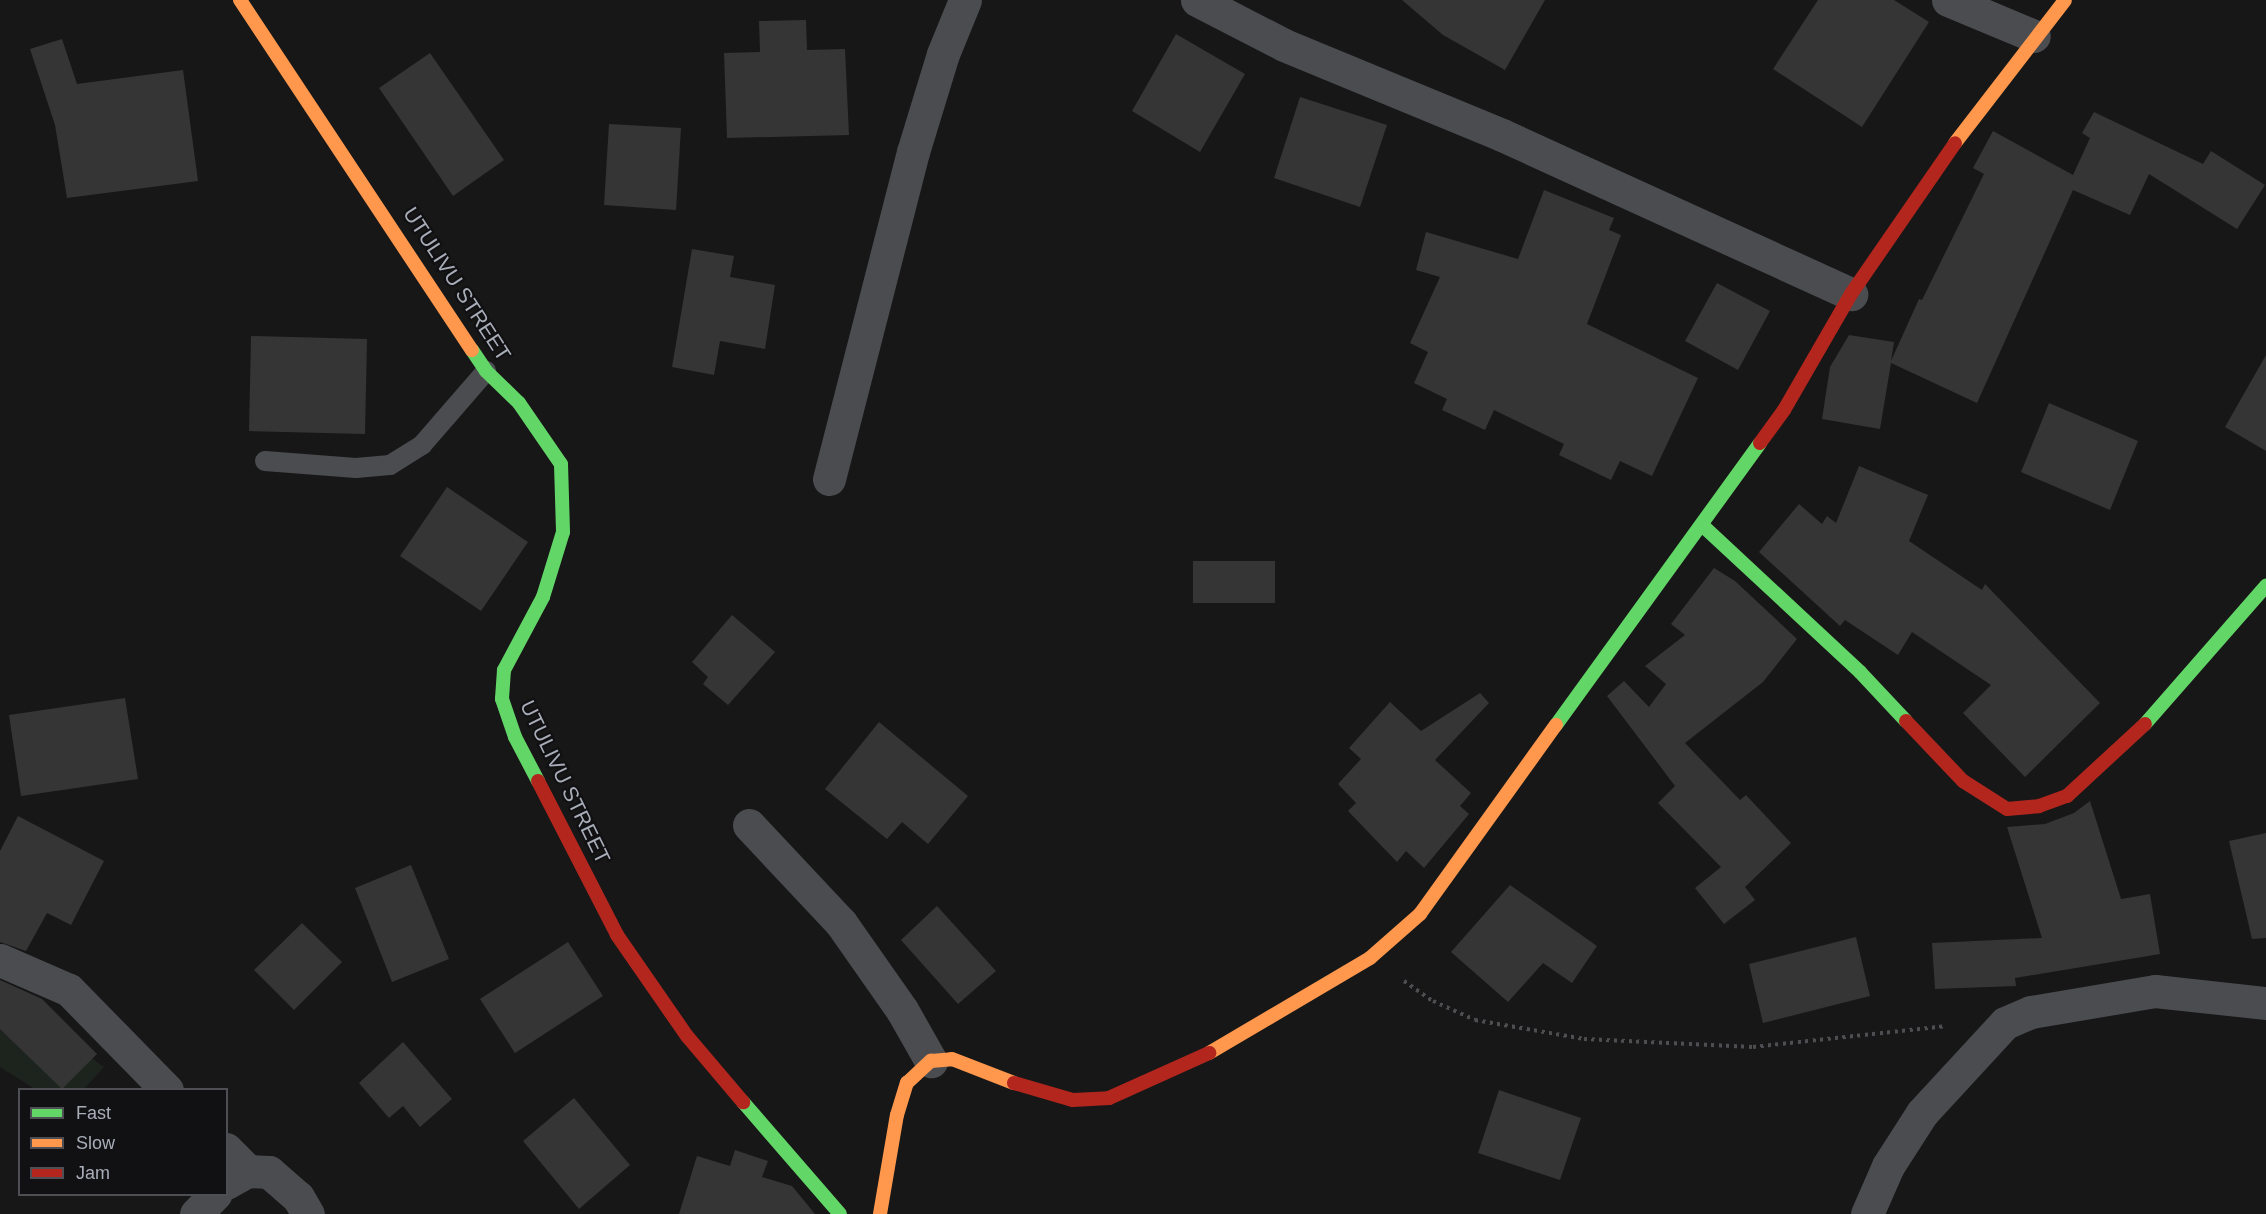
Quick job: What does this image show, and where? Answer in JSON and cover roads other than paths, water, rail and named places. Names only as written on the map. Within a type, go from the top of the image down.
[{"type":"street","name":"UTULIVU STREET","points":[[240,0],[383,211],[486,371],[519,403],[561,464],[565,500],[562,532],[543,597],[504,670],[502,699],[515,737],[617,935],[687,1036],[840,1214]]},
{"type":"street","points":[[829,479],[913,152],[943,54],[965,0]]},
{"type":"street","points":[[1197,0],[1284,45],[1502,135],[1851,294]]},
{"type":"street","points":[[1948,0],[2034,36]]},
{"type":"street","points":[[880,1214],[897,1115],[907,1083],[931,1060],[952,1059],[1032,1090],[1073,1100],[1108,1098],[1193,1063],[1370,958],[1420,914],[1785,411],[1851,294],[1938,165],[2034,36],[2065,0]]},
{"type":"street","points":[[1702,525],[1860,672],[1963,781],[2007,809],[2039,806],[2067,796],[2094,774],[2133,738],[2266,586]]},
{"type":"street","points":[[749,825],[841,922],[902,1010],[931,1060]]},
{"type":"street","points":[[0,960],[69,990],[166,1088]]},
{"type":"street","points":[[1867,1214],[1888,1166],[1922,1113],[2005,1023],[2031,1012],[2155,991],[2266,1003]]},
{"type":"street","points":[[234,1168],[269,1172],[298,1197],[308,1214]]},
{"type":"street","points":[[196,1214],[213,1196]]},
{"type":"lane","points":[[265,461],[356,468],[390,465],[422,446],[486,371]]}]
